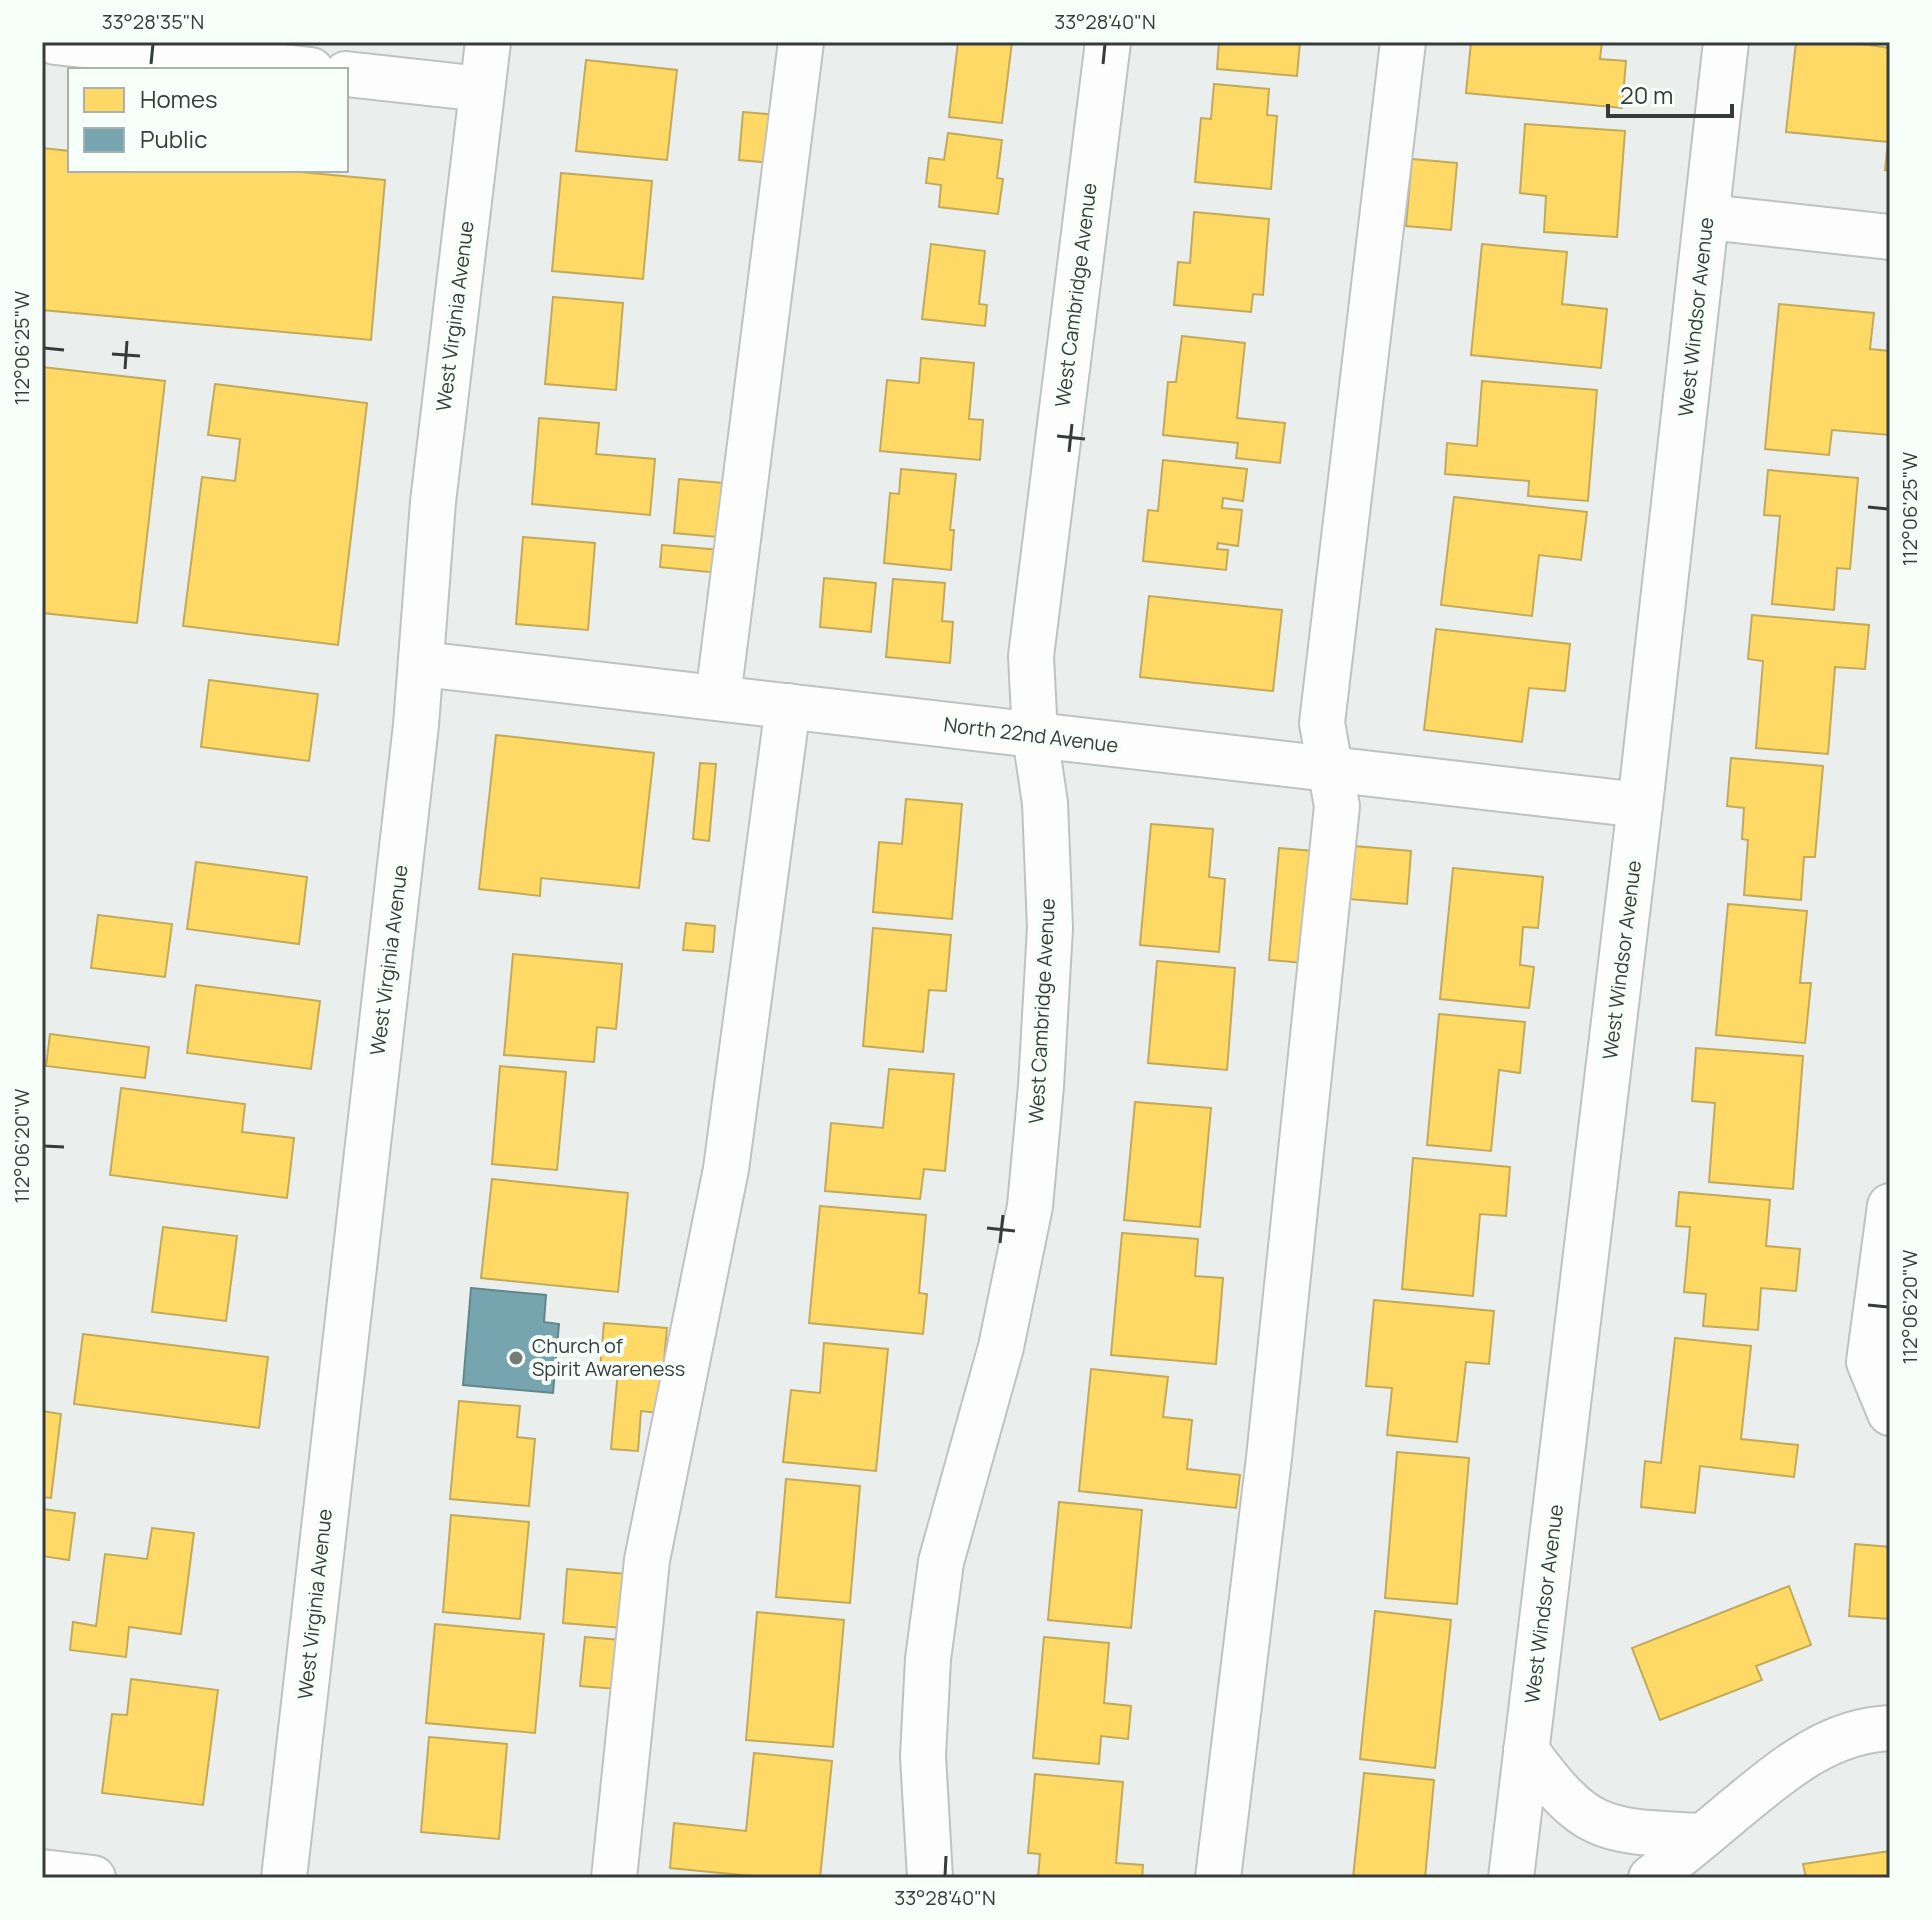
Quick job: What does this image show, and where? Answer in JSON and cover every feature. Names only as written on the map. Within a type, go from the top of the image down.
[{"type":"street","points":[[55,42],[293,68]]},
{"type":"street","name":"West Virginia Avenue","points":[[284,1878],[422,664],[433,502],[488,42]]},
{"type":"street","points":[[718,697],[801,42]]},
{"type":"street","name":"West Cambridge Avenue","points":[[930,1878],[923,1756],[928,1659],[941,1562],[1001,1347],[1030,1206],[1050,928],[1045,803],[1035,736],[1031,656],[1108,42]]},
{"type":"street","points":[[1218,1878],[1269,1458],[1337,806],[1322,723],[1403,42]]},
{"type":"street","name":"West Windsor Avenue","points":[[1511,1878],[1640,805],[1726,42]]},
{"type":"street","points":[[348,74],[482,89]]},
{"type":"street","points":[[1708,217],[1890,237]]},
{"type":"street","name":"North 22nd Avenue","points":[[422,664],[1640,805]]},
{"type":"street","points":[[614,1878],[647,1560],[726,1169],[788,706]]},
{"type":"street","points":[[1890,1206],[1869,1362],[1890,1413]]},
{"type":"street","points":[[1651,1878],[1819,1746],[1867,1729],[1890,1728]]},
{"type":"street","points":[[1526,1750],[1554,1789],[1575,1810],[1595,1823],[1617,1830],[1703,1836]]},
{"type":"street","points":[[42,1872],[93,1878]]},
{"type":"building: Homes","points":[[958,42],[1012,42],[1002,123],[949,117]]},
{"type":"building: Homes","points":[[1219,42],[1300,42],[1297,76],[1217,69]]},
{"type":"building: Homes","points":[[1471,42],[1602,42],[1600,59],[1626,61],[1622,108],[1466,93]]},
{"type":"building: Homes","points":[[1796,42],[1848,42],[1890,48],[1890,170],[1885,170],[1888,142],[1786,132]]},
{"type":"building: Homes","points":[[586,60],[677,70],[667,160],[576,151]]},
{"type":"building: Homes","points":[[1214,84],[1269,89],[1267,115],[1277,116],[1271,189],[1195,182],[1201,118],[1211,119]]},
{"type":"building: Homes","points":[[743,112],[778,115],[774,163],[739,160]]},
{"type":"building: Homes","points":[[1525,124],[1625,131],[1617,237],[1544,232],[1546,196],[1520,193]]},
{"type":"building: Homes","points":[[948,133],[1002,140],[997,178],[1003,179],[998,214],[939,207],[941,185],[926,183],[929,158],[944,160]]},
{"type":"building: Homes","points":[[42,148],[68,151],[68,172],[300,172],[385,180],[371,340],[42,310]]},
{"type":"building: Homes","points":[[1412,159],[1457,163],[1451,230],[1406,226]]},
{"type":"building: Homes","points":[[561,173],[652,181],[643,279],[552,271]]},
{"type":"building: Homes","points":[[1194,212],[1269,219],[1263,295],[1253,294],[1251,312],[1174,305],[1178,262],[1190,263]]},
{"type":"building: Homes","points":[[931,244],[985,251],[979,304],[987,305],[985,326],[922,319]]},
{"type":"building: Homes","points":[[1482,244],[1567,252],[1562,304],[1607,309],[1601,368],[1471,355]]},
{"type":"building: Homes","points":[[553,297],[623,303],[616,390],[545,384]]},
{"type":"building: Homes","points":[[1779,304],[1874,313],[1870,349],[1890,351],[1890,435],[1832,430],[1829,455],[1765,449]]},
{"type":"building: Homes","points":[[1182,336],[1245,343],[1237,418],[1285,423],[1280,463],[1236,458],[1238,443],[1163,435],[1168,382],[1176,382]]},
{"type":"building: Homes","points":[[921,358],[974,363],[969,419],[983,420],[980,460],[880,451],[887,380],[919,383]]},
{"type":"building: Homes","points":[[42,367],[165,381],[137,623],[42,613]]},
{"type":"building: Homes","points":[[1482,381],[1597,390],[1588,501],[1528,496],[1529,481],[1445,474],[1447,443],[1477,446]]},
{"type":"building: Homes","points":[[215,384],[367,403],[338,645],[183,626],[202,477],[235,481],[240,439],[208,435]]},
{"type":"building: Homes","points":[[539,418],[599,423],[596,454],[655,459],[650,515],[532,504]]},
{"type":"building: Homes","points":[[1163,460],[1247,469],[1243,501],[1223,498],[1222,508],[1242,510],[1238,546],[1218,543],[1217,549],[1228,550],[1226,570],[1143,561],[1148,510],[1158,511]]},
{"type":"building: Homes","points":[[901,469],[956,474],[950,530],[954,530],[951,570],[884,563],[890,493],[899,494]]},
{"type":"building: Homes","points":[[1768,470],[1858,478],[1850,569],[1837,568],[1834,610],[1772,604],[1780,516],[1764,515]]},
{"type":"building: Homes","points":[[679,479],[734,484],[729,538],[674,533]]},
{"type":"building: Homes","points":[[1454,497],[1587,512],[1581,560],[1539,555],[1532,616],[1441,605]]},
{"type":"building: Homes","points":[[523,537],[595,543],[588,630],[516,624]]},
{"type":"building: Homes","points":[[662,545],[721,550],[719,573],[660,567]]},
{"type":"building: Homes","points":[[824,578],[876,583],[871,632],[820,627]]},
{"type":"building: Homes","points":[[893,579],[945,583],[942,621],[953,622],[950,663],[886,657]]},
{"type":"building: Homes","points":[[1149,596],[1282,610],[1273,691],[1140,677]]},
{"type":"building: Homes","points":[[1752,615],[1869,625],[1865,669],[1835,667],[1828,754],[1756,748],[1763,661],[1748,659]]},
{"type":"building: Homes","points":[[1436,629],[1570,644],[1565,691],[1529,688],[1522,742],[1424,730]]},
{"type":"building: Homes","points":[[209,680],[318,694],[309,761],[201,747]]},
{"type":"building: Homes","points":[[496,735],[654,753],[639,888],[541,878],[540,896],[479,889]]},
{"type":"building: Homes","points":[[1731,758],[1823,766],[1815,857],[1804,857],[1801,900],[1744,895],[1748,840],[1742,839],[1744,808],[1727,806]]},
{"type":"building: Homes","points":[[700,763],[716,764],[709,841],[693,839]]},
{"type":"building: Homes","points":[[906,799],[962,804],[952,919],[873,912],[879,842],[902,844]]},
{"type":"building: Homes","points":[[1151,824],[1213,829],[1209,877],[1225,879],[1219,952],[1140,945]]},
{"type":"building: Homes","points":[[1354,846],[1411,851],[1407,904],[1350,899]]},
{"type":"building: Homes","points":[[1279,848],[1314,851],[1304,963],[1269,960]]},
{"type":"building: Homes","points":[[196,862],[307,877],[299,944],[187,929]]},
{"type":"building: Homes","points":[[1453,868],[1543,877],[1538,928],[1523,927],[1520,965],[1534,967],[1529,1008],[1440,999]]},
{"type":"building: Homes","points":[[1728,904],[1807,911],[1800,983],[1811,983],[1805,1043],[1716,1035]]},
{"type":"building: Homes","points":[[98,915],[172,924],[165,977],[91,968]]},
{"type":"building: Homes","points":[[686,923],[715,926],[713,952],[683,950]]},
{"type":"building: Homes","points":[[873,928],[951,935],[946,991],[929,990],[923,1052],[863,1046]]},
{"type":"building: Homes","points":[[513,954],[622,964],[616,1029],[597,1027],[594,1062],[504,1055]]},
{"type":"building: Homes","points":[[1157,961],[1235,968],[1227,1070],[1148,1063]]},
{"type":"building: Homes","points":[[196,985],[320,1001],[311,1069],[187,1053]]},
{"type":"building: Homes","points":[[1439,1014],[1525,1022],[1520,1073],[1499,1070],[1491,1151],[1427,1145]]},
{"type":"building: Homes","points":[[50,1034],[149,1047],[145,1078],[46,1066]]},
{"type":"building: Homes","points":[[1696,1048],[1803,1056],[1793,1189],[1709,1182],[1715,1103],[1692,1101]]},
{"type":"building: Homes","points":[[500,1066],[566,1072],[557,1170],[492,1164]]},
{"type":"building: Homes","points":[[889,1069],[954,1074],[945,1171],[924,1169],[920,1199],[825,1191],[831,1123],[883,1128]]},
{"type":"building: Homes","points":[[121,1088],[245,1104],[242,1132],[294,1138],[287,1198],[110,1175]]},
{"type":"building: Homes","points":[[1135,1102],[1211,1108],[1200,1227],[1124,1220]]},
{"type":"building: Homes","points":[[1413,1158],[1510,1167],[1506,1216],[1480,1214],[1473,1296],[1402,1289]]},
{"type":"building: Homes","points":[[492,1179],[628,1193],[618,1292],[481,1278]]},
{"type":"building: Homes","points":[[1679,1192],[1770,1200],[1766,1246],[1800,1249],[1796,1291],[1761,1288],[1758,1330],[1703,1326],[1706,1294],[1684,1292],[1690,1227],[1676,1226]]},
{"type":"building: Homes","points":[[820,1206],[926,1215],[919,1293],[927,1294],[923,1334],[809,1323]]},
{"type":"building: Homes","points":[[163,1227],[237,1236],[226,1321],[152,1312]]},
{"type":"building: Homes","points":[[1122,1233],[1198,1239],[1195,1276],[1223,1278],[1216,1364],[1111,1355]]},
{"type":"building: Homes","points":[[1374,1300],[1494,1311],[1489,1364],[1466,1362],[1457,1442],[1387,1435],[1392,1388],[1366,1386]]},
{"type":"building: Homes","points":[[604,1323],[667,1328],[659,1413],[641,1411],[638,1451],[611,1449],[618,1370],[600,1369]]},
{"type":"building: Homes","points":[[83,1334],[268,1357],[259,1428],[74,1404]]},
{"type":"building: Homes","points":[[1675,1338],[1751,1346],[1741,1439],[1798,1445],[1794,1477],[1700,1466],[1695,1513],[1641,1507],[1645,1461],[1661,1463]]},
{"type":"building: Homes","points":[[824,1343],[888,1349],[876,1471],[783,1462],[791,1390],[820,1393]]},
{"type":"building: Homes","points":[[1091,1369],[1168,1377],[1163,1417],[1192,1420],[1187,1469],[1240,1475],[1236,1508],[1079,1491]]},
{"type":"building: Homes","points":[[459,1401],[520,1406],[517,1437],[535,1439],[529,1506],[450,1499]]},
{"type":"building: Homes","points":[[42,1411],[61,1414],[51,1498],[42,1497]]},
{"type":"building: Homes","points":[[1397,1452],[1469,1458],[1457,1604],[1385,1598]]},
{"type":"building: Homes","points":[[786,1479],[860,1486],[850,1603],[776,1597]]},
{"type":"building: Homes","points":[[1059,1502],[1142,1510],[1131,1628],[1048,1620]]},
{"type":"building: Homes","points":[[42,1509],[75,1513],[69,1560],[42,1556]]},
{"type":"building: Homes","points":[[451,1515],[529,1522],[520,1619],[443,1612]]},
{"type":"building: Homes","points":[[152,1528],[194,1533],[181,1634],[129,1627],[126,1657],[70,1650],[73,1622],[96,1626],[105,1554],[147,1559]]},
{"type":"building: Homes","points":[[1855,1544],[1890,1547],[1890,1619],[1849,1616]]},
{"type":"building: Homes","points":[[567,1569],[627,1574],[623,1628],[563,1623]]},
{"type":"building: Homes","points":[[1789,1586],[1811,1645],[1756,1666],[1762,1680],[1660,1720],[1632,1648]]},
{"type":"building: Homes","points":[[1375,1611],[1451,1620],[1435,1768],[1360,1759]]},
{"type":"building: Homes","points":[[757,1612],[844,1620],[833,1747],[746,1740]]},
{"type":"building: Homes","points":[[435,1624],[544,1634],[535,1733],[426,1723]]},
{"type":"building: Homes","points":[[585,1637],[621,1640],[617,1689],[580,1686]]},
{"type":"building: Homes","points":[[1044,1637],[1109,1643],[1104,1703],[1131,1706],[1128,1739],[1101,1736],[1099,1764],[1033,1758]]},
{"type":"building: Homes","points":[[131,1679],[218,1690],[203,1805],[102,1793],[112,1714],[127,1715]]},
{"type":"building: Homes","points":[[429,1737],[507,1744],[499,1839],[421,1832]]},
{"type":"building: Homes","points":[[754,1753],[832,1761],[820,1878],[772,1878],[670,1868],[674,1823],[746,1831]]},
{"type":"building: Homes","points":[[1364,1773],[1434,1780],[1425,1878],[1353,1878]]},
{"type":"building: Homes","points":[[1035,1774],[1123,1782],[1116,1863],[1143,1865],[1142,1878],[1038,1878],[1040,1854],[1028,1853]]},
{"type":"building: Homes","points":[[1890,1851],[1890,1878],[1806,1878],[1803,1864]]},
{"type":"building: Public","points":[[471,1288],[546,1295],[544,1322],[559,1324],[553,1393],[463,1385]]},
{"type":"place","name":"Church of Spirit Awareness","points":[[516,1358]]}]
